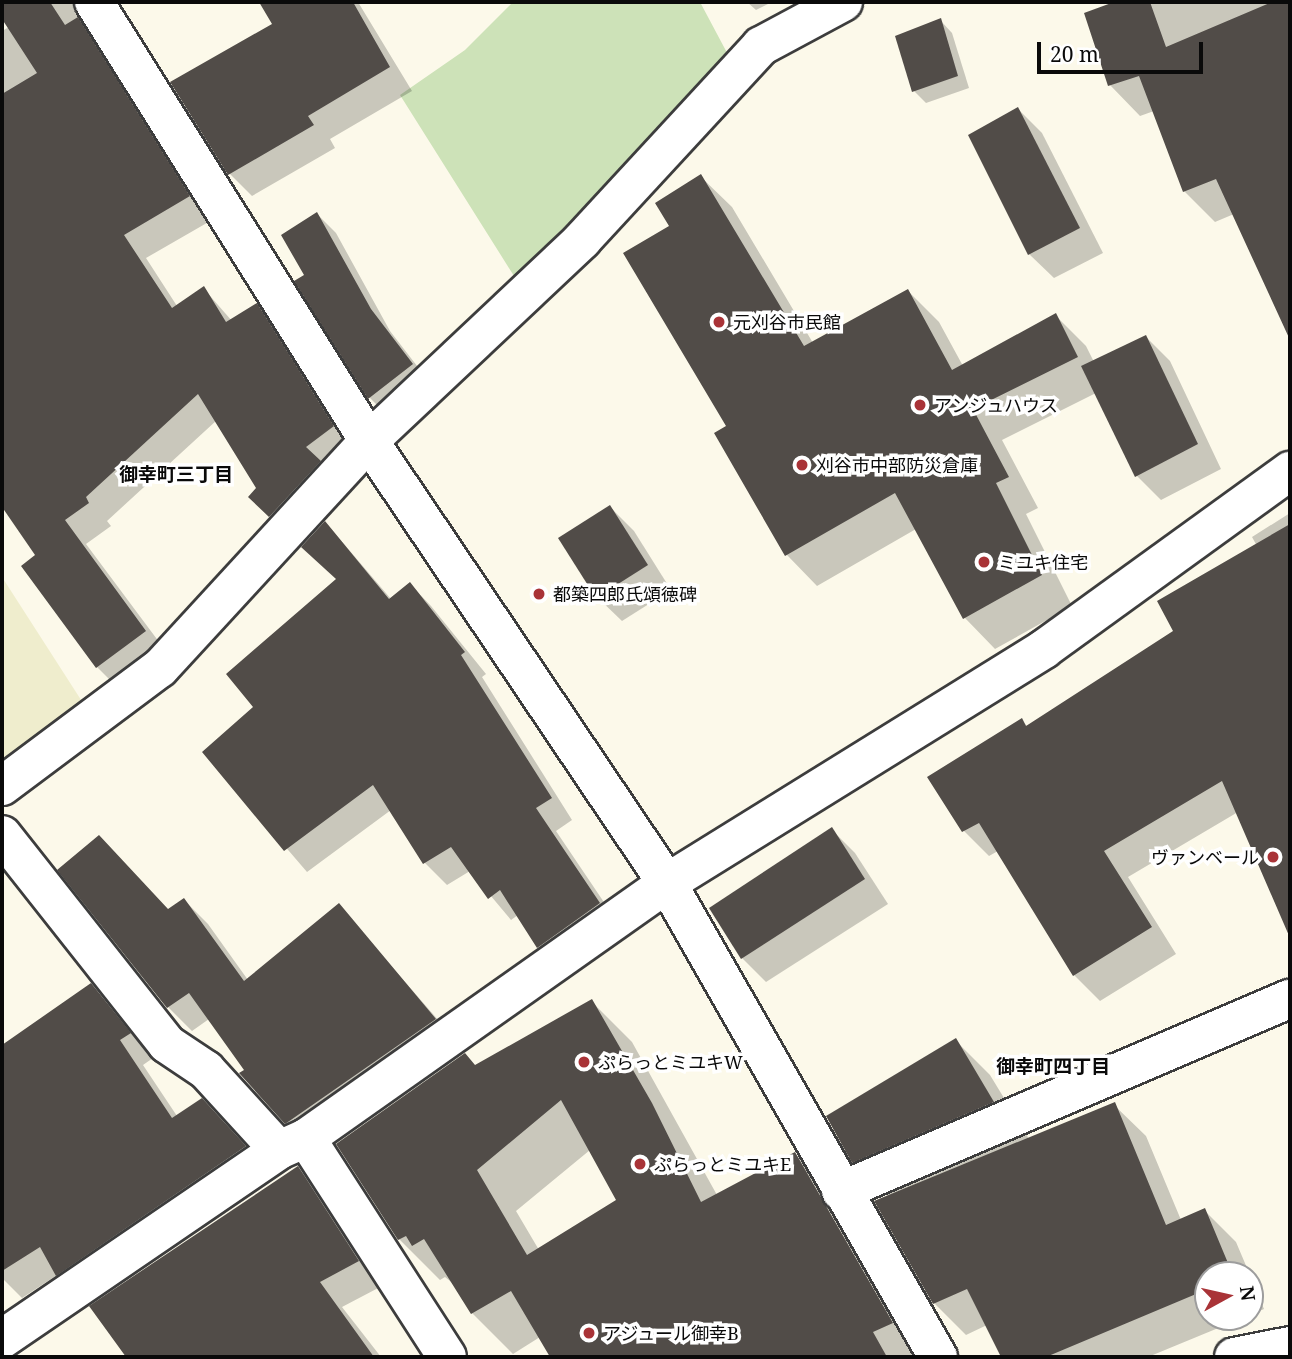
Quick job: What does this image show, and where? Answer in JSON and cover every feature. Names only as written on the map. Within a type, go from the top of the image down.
[{"type":"street","points":[[94,2],[369,441],[667,883],[938,1357]]},
{"type":"street","points":[[2,786],[160,668],[369,441],[582,240],[761,46],[843,2]]},
{"type":"street","points":[[2,1339],[292,1144],[667,883],[1044,649],[1290,471]]},
{"type":"street","points":[[2,835],[167,1045],[206,1070],[292,1144],[447,1357]]},
{"type":"street","points":[[841,1191],[1290,999]]},
{"type":"street","points":[[1234,1357],[1290,1346]]},
{"type":"shaded area","points":[[2,577],[83,703],[2,769]]},
{"type":"green space","points":[[513,2],[700,2],[733,64],[514,276],[400,95],[465,50]]},
{"type":"building","points":[[2,2],[50,2],[65,25],[78,17],[190,196],[124,235],[172,308],[204,286],[226,322],[257,303],[334,426],[306,447],[321,461],[269,517],[248,497],[256,488],[198,394],[86,497],[89,503],[65,520],[146,631],[96,668],[21,566],[35,555],[2,507],[2,94],[37,73],[2,19]]},
{"type":"building","points":[[259,2],[353,2],[390,67],[308,116],[314,125],[228,175],[170,82],[272,24]]},
{"type":"building","points":[[1114,2],[1150,2],[1166,47],[1272,2],[1290,2],[1290,340],[1216,179],[1183,192],[1139,76],[1108,86],[1084,13]]},
{"type":"building","points":[[941,18],[958,76],[912,92],[895,36]]},
{"type":"building","points":[[1018,107],[1080,228],[1028,255],[968,135]]},
{"type":"building","points":[[701,174],[804,346],[908,289],[952,370],[1056,313],[1078,357],[973,409],[1009,477],[996,483],[1042,575],[963,619],[895,493],[785,556],[714,433],[726,426],[623,253],[669,226],[655,203]]},
{"type":"building","points":[[317,212],[371,309],[413,364],[368,399],[294,281],[304,275],[281,235]]},
{"type":"building","points":[[1146,335],[1198,444],[1135,477],[1081,366]]},
{"type":"building","points":[[610,505],[648,565],[596,598],[558,538]]},
{"type":"building","points":[[325,521],[389,599],[410,582],[465,652],[461,655],[552,798],[536,808],[600,903],[537,948],[500,890],[488,899],[451,847],[423,864],[373,785],[284,851],[202,752],[253,707],[226,674],[336,579],[301,547]]},
{"type":"building","points":[[1290,524],[1290,938],[1222,781],[1104,851],[1152,927],[1073,976],[979,823],[962,832],[927,777],[1022,718],[1026,726],[1173,631],[1157,601]]},
{"type":"building","points":[[832,827],[865,879],[741,959],[709,908]]},
{"type":"building","points":[[99,835],[168,909],[184,898],[244,981],[339,903],[436,1019],[285,1124],[239,1073],[244,1070],[189,993],[167,1008],[57,870]]},
{"type":"building","points":[[91,983],[131,1033],[120,1040],[172,1118],[202,1098],[246,1146],[56,1276],[40,1247],[2,1271],[2,1045]]},
{"type":"building","points":[[592,999],[652,1103],[701,1202],[795,1152],[893,1323],[873,1332],[887,1357],[550,1357],[511,1291],[471,1314],[424,1239],[412,1246],[406,1236],[398,1240],[336,1144],[465,1053],[475,1065]],"holes":[[[561,1100],[616,1200],[527,1255],[477,1170]]]},
{"type":"building","points":[[956,1038],[994,1102],[852,1163],[826,1116]]},
{"type":"building","points":[[1115,1102],[1166,1225],[1205,1208],[1227,1261],[1194,1261],[1194,1295],[1046,1357],[1001,1357],[967,1289],[933,1304],[874,1201]]},
{"type":"building","points":[[298,1166],[359,1261],[320,1282],[374,1357],[126,1357],[89,1306]]},
{"type":"place","name":"元刈谷市民館","points":[[719,322]]},
{"type":"place","name":"アンジュハウス","points":[[920,405]]},
{"type":"place","name":"刈谷市中部防災倉庫","points":[[802,465]]},
{"type":"place","name":"ミユキ住宅","points":[[984,562]]},
{"type":"place","name":"都築四郎氏頌徳碑","points":[[539,594]]},
{"type":"place","name":"ヴァンベール","points":[[1273,857]]},
{"type":"place","name":"ぷらっとミユキW","points":[[584,1062]]},
{"type":"place","name":"ぷらっとミユキE","points":[[640,1164]]},
{"type":"place","name":"アジュール御幸B","points":[[589,1333]]},
{"type":"district","name":"御幸町三丁目","points":[[176,475]]},
{"type":"district","name":"御幸町四丁目","points":[[1053,1067]]}]
